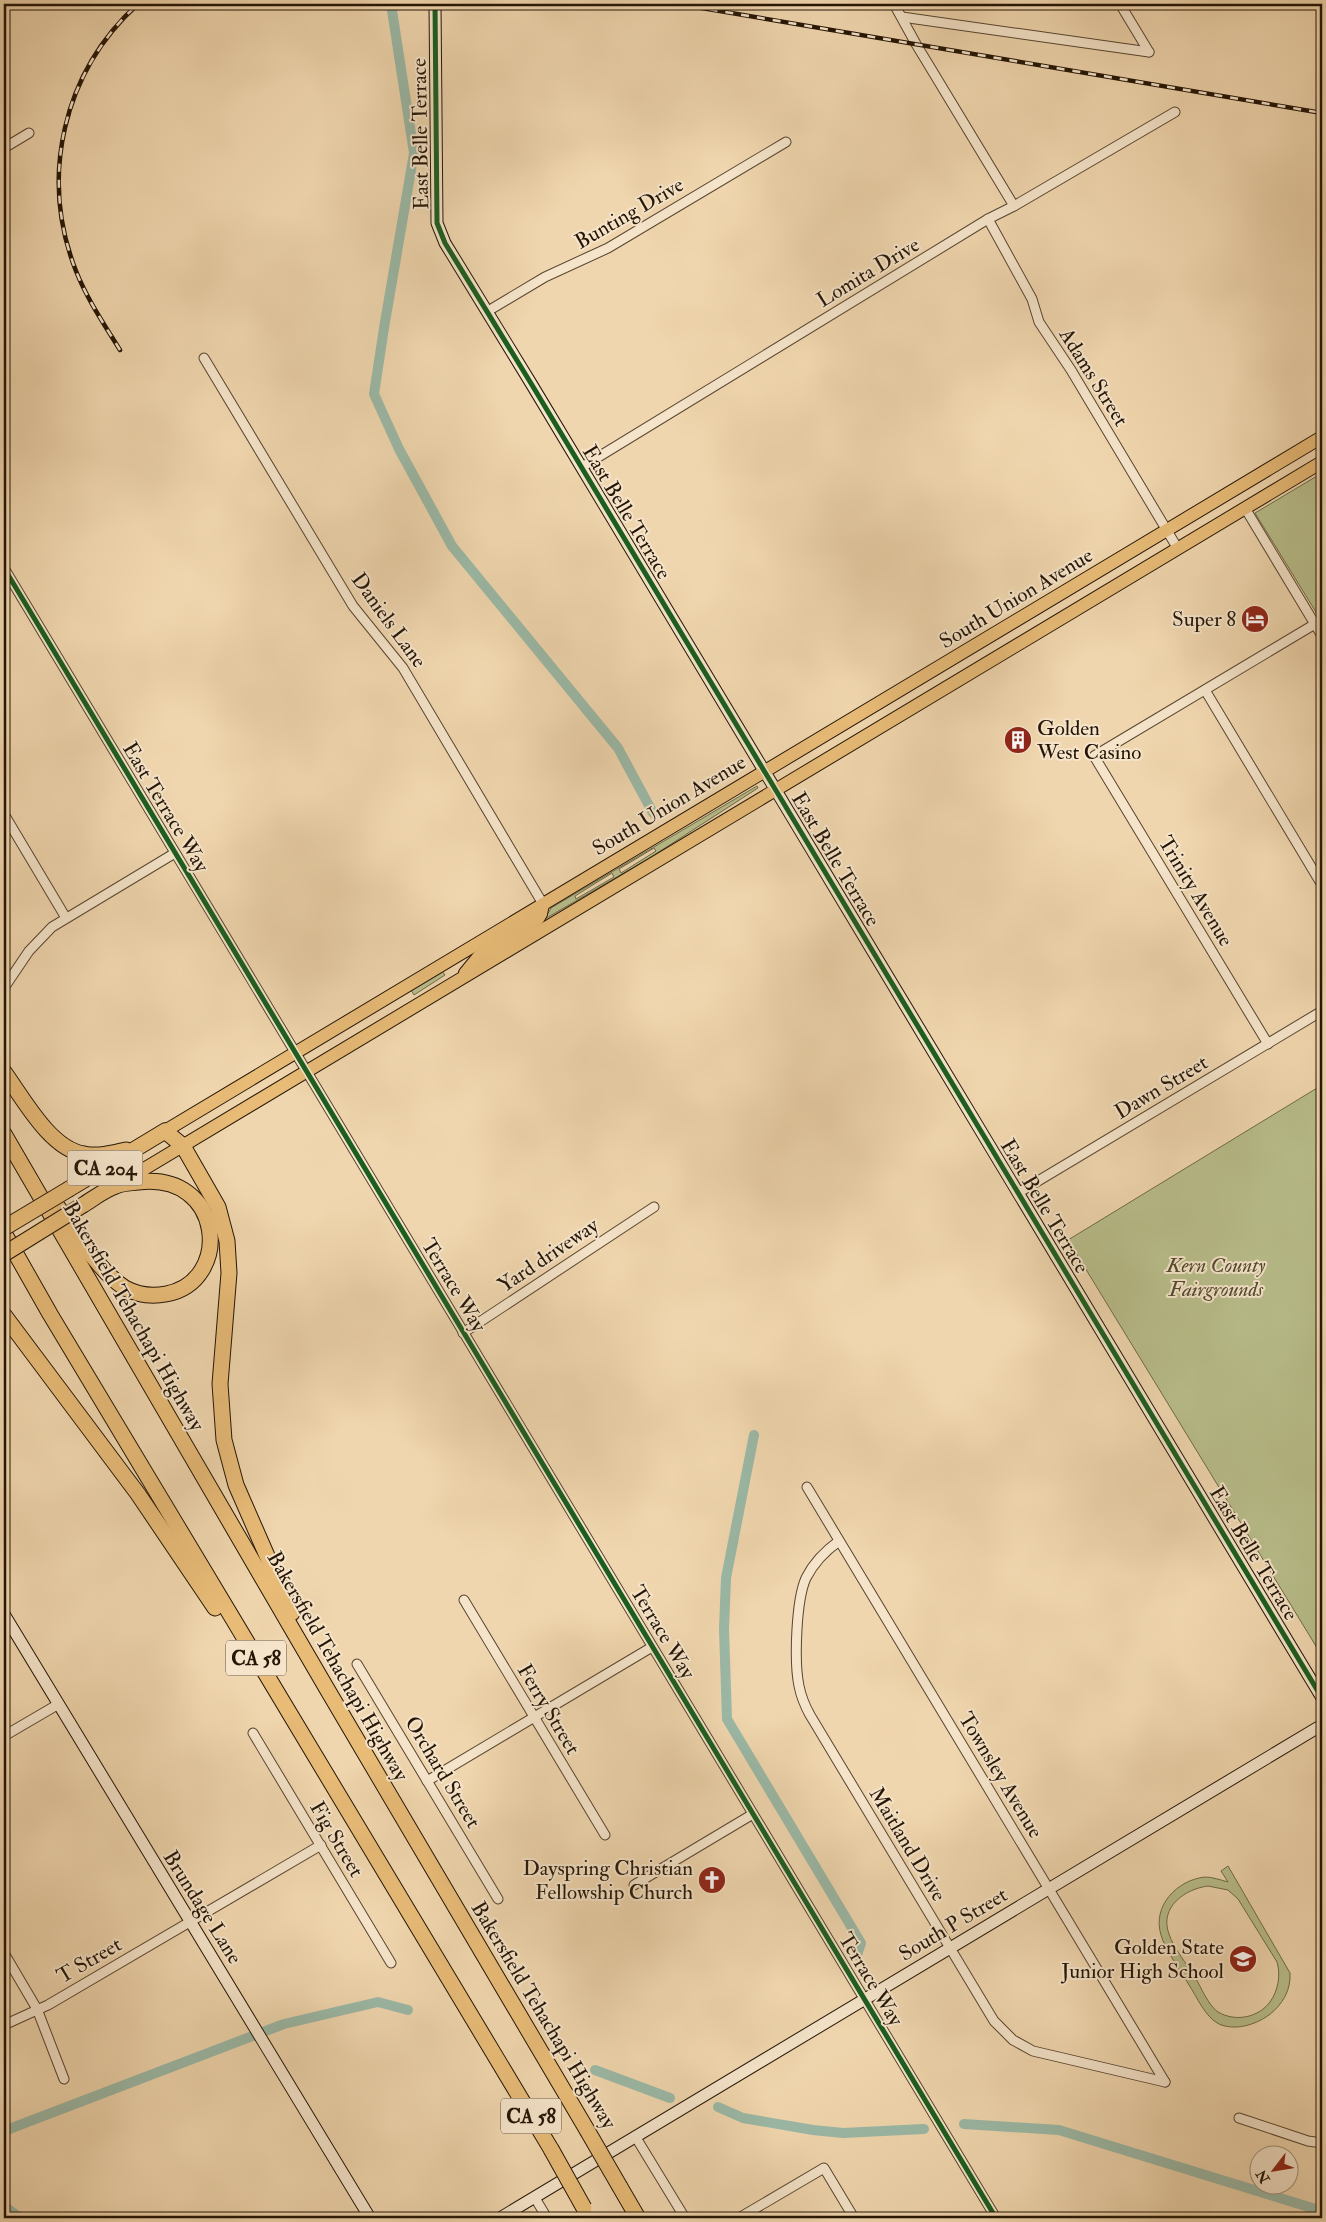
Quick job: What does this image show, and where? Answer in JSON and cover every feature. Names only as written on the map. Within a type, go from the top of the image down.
[{"type":"highway","points":[[4,1072],[46,1130],[67,1148],[84,1154],[98,1155],[140,1146]]},
{"type":"highway","points":[[165,1131],[182,1146],[218,1207],[227,1241],[229,1273],[220,1393],[224,1440],[229,1463],[244,1507],[327,1689]]},
{"type":"highway","name":"CA 204","points":[[4,1228],[165,1131]]},
{"type":"highway","points":[[4,1133],[102,1267],[120,1284],[135,1292],[150,1296],[170,1293],[194,1280],[206,1263],[210,1240],[207,1219],[196,1200],[169,1182],[147,1181],[117,1185]]},
{"type":"highway","name":"Bakersfield Tehachapi Highway","points":[[4,1133],[327,1689],[638,2218]]},
{"type":"highway","name":"CA 204","points":[[4,1254],[117,1185]]},
{"type":"highway","name":"CA 58","points":[[4,1233],[50,1314],[551,2149],[587,2213]]},
{"type":"highway","points":[[4,1246],[50,1314]]},
{"type":"highway","points":[[4,1315],[138,1494],[285,1707]]},
{"type":"main road","name":"South Union Avenue","points":[[117,1185],[182,1146],[301,1062],[543,904],[1322,438]]},
{"type":"main road","name":"South Union Avenue","points":[[165,1131],[462,978],[1322,462]]},
{"type":"main road","points":[[462,978],[479,956],[538,919],[543,904]]},
{"type":"street","name":"East Belle Terrace","points":[[435,4],[437,223],[445,243],[488,311],[1322,1698]]},
{"type":"street","points":[[894,4],[916,44],[1014,206]]},
{"type":"street","points":[[902,17],[1149,52],[1120,4]]},
{"type":"street","name":"Lomita Drive","points":[[582,467],[988,219],[1014,206],[1175,112]]},
{"type":"street","points":[[4,148],[29,133]]},
{"type":"street","name":"Bunting Drive","points":[[488,311],[544,277],[608,248],[786,142]]},
{"type":"street","name":"Adams Street","points":[[988,219],[1032,299],[1039,322],[1071,370],[1178,549]]},
{"type":"street","name":"Daniels Lane","points":[[204,358],[353,606],[404,668],[543,904]]},
{"type":"street","points":[[1246,508],[1322,636]]},
{"type":"street","name":"East Terrace Way","points":[[4,568],[301,1062]]},
{"type":"street","points":[[4,588],[12,582]]},
{"type":"street","points":[[1315,624],[1205,690],[1322,885]]},
{"type":"street","name":"Trinity Avenue","points":[[1205,690],[1094,756],[1268,1044]]},
{"type":"street","points":[[4,814],[66,918]]},
{"type":"street","points":[[4,988],[41,938],[66,918],[174,852]]},
{"type":"street","name":"Dawn Street","points":[[1018,1193],[1322,1011]]},
{"type":"street","name":"Terrace Way","points":[[301,1062],[996,2218]]},
{"type":"street","name":"Yard driveway","points":[[463,1333],[654,1207]]},
{"type":"street","name":"Townsley Avenue","points":[[807,1486],[1165,2082]]},
{"type":"street","name":"Maitland Drive","points":[[839,1540],[813,1566],[801,1592],[797,1673],[799,1687],[810,1715],[950,1948],[994,2021],[1003,2031],[1023,2046],[1043,2054],[1165,2082]]},
{"type":"street","name":"Ferry Street","points":[[464,1600],[605,1835]]},
{"type":"street","name":"Brundage Lane","points":[[4,1614],[57,1705],[265,2042],[370,2218]]},
{"type":"street","points":[[427,1781],[652,1647]]},
{"type":"street","name":"Orchard Street","points":[[357,1664],[498,1899]]},
{"type":"street","points":[[4,1736],[57,1705]]},
{"type":"street","name":"South P Street","points":[[500,2218],[1322,1725]]},
{"type":"street","name":"Fig Street","points":[[253,1733],[391,1963]]},
{"type":"street","points":[[634,1885],[753,1814]]},
{"type":"street","name":"T Street","points":[[4,2025],[79,1987],[321,1845]]},
{"type":"street","points":[[4,1952],[37,2009],[64,2079]]},
{"type":"street","points":[[1239,2118],[1308,2141],[1322,2143]]},
{"type":"street","points":[[636,2136],[685,2218]]},
{"type":"street","points":[[739,2218],[824,2168],[854,2218]]},
{"type":"street","points":[[535,2198],[547,2218]]},
{"type":"green space","points":[[1322,473],[1322,622],[1255,513]]},
{"type":"green space","points":[[757,786],[758,788],[648,859],[531,927],[546,917],[551,908]],"holes":[[[654,848],[656,851],[621,873],[619,869]],[[612,873],[614,877],[576,899],[575,896]]]},
{"type":"green space","points":[[442,971],[445,975],[414,995],[411,990]]},
{"type":"green space","name":"Kern County Fairgrounds","points":[[1322,1085],[1322,1656],[1068,1240]]},
{"type":"green space","points":[[1228,1866],[1290,1973],[1289,1985],[1285,1996],[1274,2011],[1258,2022],[1238,2027],[1219,2024],[1205,2012],[1166,1947],[1159,1924],[1160,1914],[1164,1905],[1176,1889],[1185,1883],[1205,1877],[1228,1882],[1221,1871]],"holes":[[[1208,1886],[1228,1890],[1238,1899],[1277,1962],[1279,1972],[1278,1983],[1270,2002],[1259,2012],[1246,2017],[1232,2017],[1214,2009],[1174,1945],[1167,1924],[1171,1908],[1183,1895]]]},
{"type":"waterway","points":[[391,4],[414,153],[374,394],[399,449],[452,546],[618,748],[653,813]]},
{"type":"waterway","points":[[754,1435],[726,1578],[724,1629],[727,1719],[861,1943],[857,1955]]},
{"type":"waterway","points":[[4,2131],[284,2024],[378,2002],[408,2010]]},
{"type":"waterway","points":[[595,2070],[670,2098]]},
{"type":"waterway","points":[[718,2107],[743,2118],[813,2130],[843,2133],[924,2129]]},
{"type":"waterway","points":[[964,2124],[1059,2130],[1322,2211]]},
{"type":"waterway","points":[[4,2206],[20,2218]]},
{"type":"railway","points":[[120,350],[76,271],[65,235],[60,199],[60,163],[65,128],[76,94],[91,61],[112,31],[138,4]]},
{"type":"railway","points":[[678,4],[1322,113]]},
{"type":"cycle path","points":[[435,4],[437,223],[445,243],[1322,1698]]},
{"type":"cycle path","points":[[4,568],[996,2218]]},
{"type":"place","name":"Super 8","points":[[1255,619]]},
{"type":"place","name":"Golden West Casino","points":[[1018,740]]},
{"type":"place","name":"Dayspring Christian Fellowship Church","points":[[712,1880]]},
{"type":"place","name":"Golden State Junior High School","points":[[1243,1959]]}]
